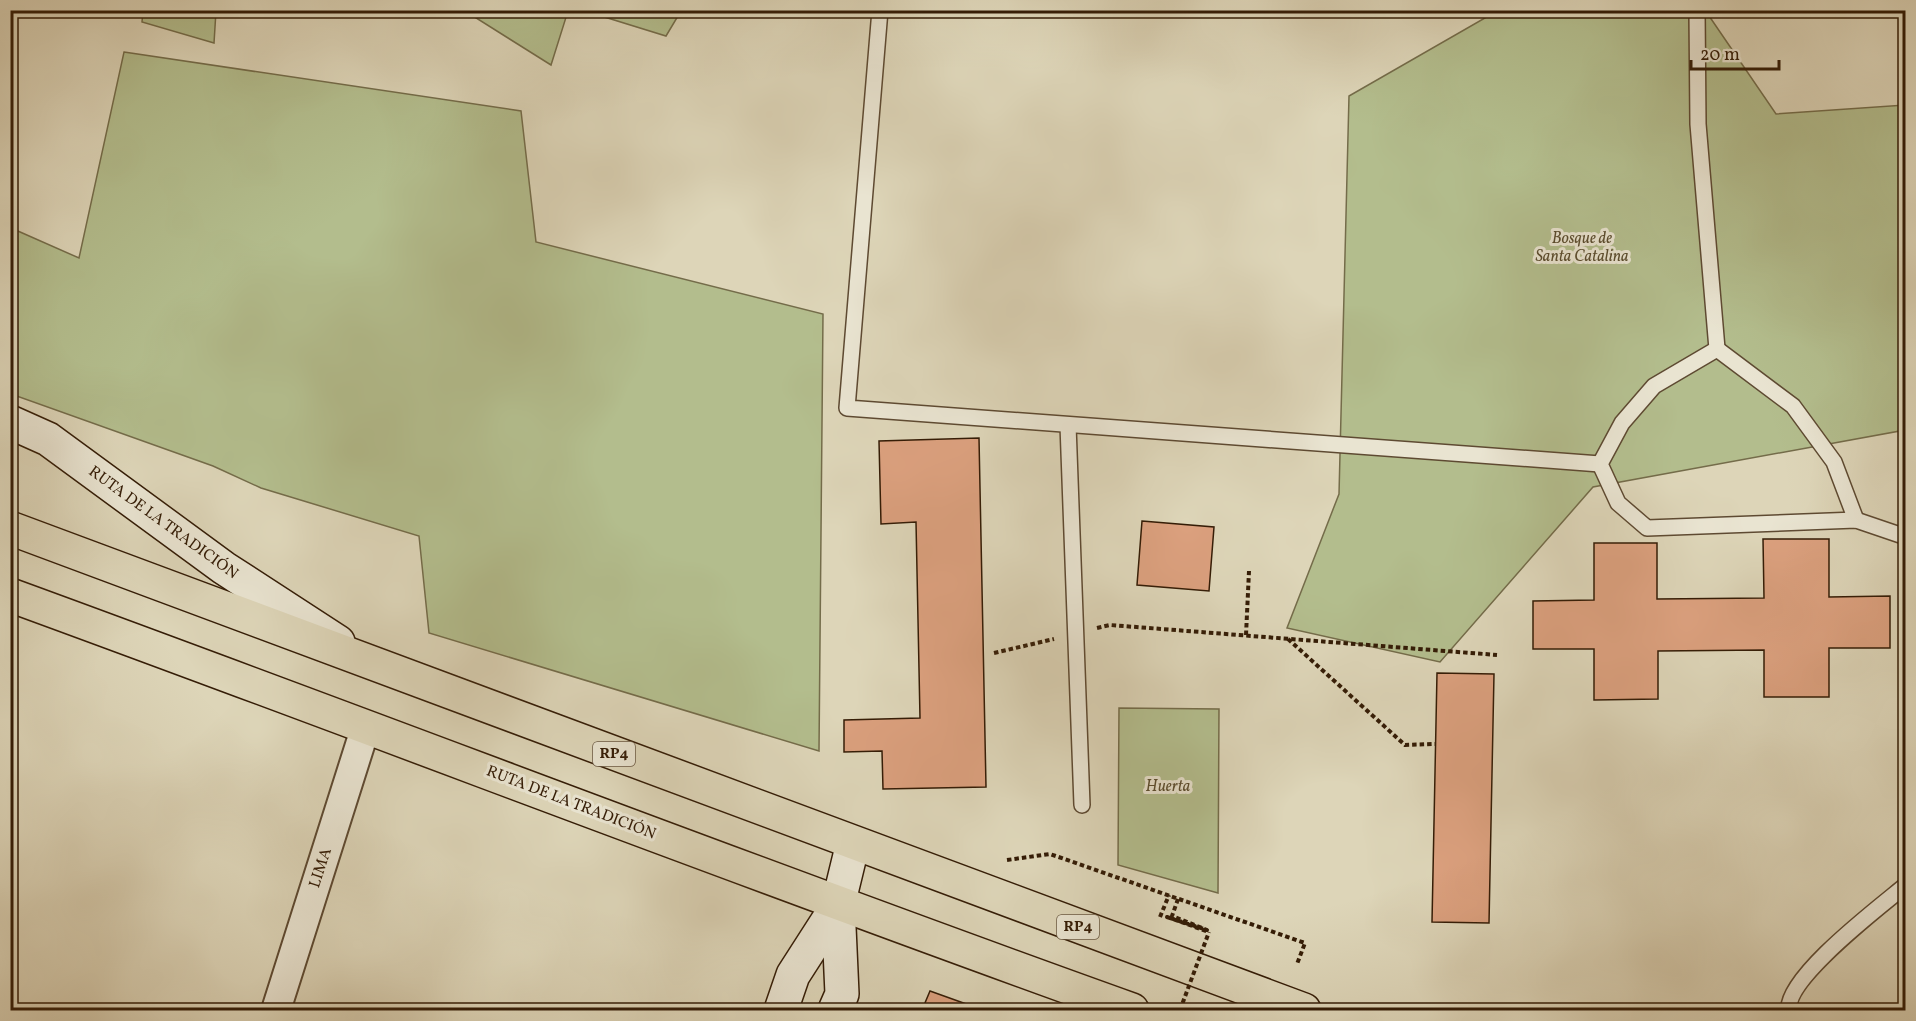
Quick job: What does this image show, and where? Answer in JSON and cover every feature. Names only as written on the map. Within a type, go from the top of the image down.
[{"type":"main road","name":"RUTA DE LA TRADICIÓN","points":[[10,422],[48,439],[224,568],[375,664]]},
{"type":"main road","name":"RUTA DE LA TRADICIÓN","points":[[10,528],[1304,1011]]},
{"type":"main road","name":"RUTA DE LA TRADICIÓN","points":[[10,595],[366,726],[838,905],[1132,1011]]},
{"type":"main road","points":[[835,1011],[842,994],[838,905],[853,843]]},
{"type":"main road","points":[[781,1011],[793,975],[838,905]]},
{"type":"street","name":"LIMA","points":[[276,1011],[366,726]]},
{"type":"lane","points":[[880,10],[847,408],[1600,464]]},
{"type":"lane","points":[[1697,10],[1698,124],[1717,349],[1793,406],[1834,462],[1856,520]]},
{"type":"lane","points":[[1600,464],[1622,423],[1654,386],[1717,349]]},
{"type":"lane","points":[[1068,425],[1078,633],[1082,805]]},
{"type":"lane","points":[[1600,464],[1618,503],[1647,528],[1856,520],[1905,537]]},
{"type":"lane","points":[[1789,1011],[1788,1005],[1803,978],[1822,956],[1905,885]]},
{"type":"path","points":[[1246,635],[1249,571]]},
{"type":"path","points":[[994,653],[1110,625],[1497,655]]},
{"type":"path","points":[[1287,639],[1405,745],[1436,744]]},
{"type":"path","points":[[1008,860],[1050,854],[1305,943],[1297,964]]},
{"type":"path","points":[[1160,917],[1169,895]]},
{"type":"path","points":[[1178,898],[1173,915],[1207,930],[1167,917],[1209,932],[1180,1011]]},
{"type":"green space","points":[[568,10],[551,65],[465,11]]},
{"type":"green space","name":"Bosque de Santa Catalina","points":[[1705,10],[1776,114],[1905,105],[1905,430],[1593,487],[1440,662],[1287,628],[1339,494],[1349,96],[1497,11]]},
{"type":"green space","points":[[143,11],[216,11],[214,43],[142,22]]},
{"type":"green space","points":[[585,11],[681,11],[666,36]]},
{"type":"green space","points":[[124,52],[521,111],[536,242],[823,314],[819,751],[429,633],[419,536],[261,488],[213,466],[11,394],[11,228],[79,258]]},
{"type":"green space","name":"Huerta","points":[[1119,708],[1219,709],[1218,893],[1118,865]]},
{"type":"building","points":[[979,438],[986,787],[883,789],[882,751],[844,752],[844,720],[920,718],[916,522],[881,524],[879,441]]},
{"type":"building","points":[[1142,521],[1214,527],[1209,591],[1137,585]]},
{"type":"building","points":[[1763,539],[1829,539],[1829,597],[1890,596],[1890,648],[1829,648],[1829,697],[1764,697],[1764,650],[1658,651],[1658,699],[1594,700],[1594,649],[1533,649],[1533,601],[1594,600],[1594,543],[1657,543],[1657,599],[1764,598]]},
{"type":"building","points":[[1437,673],[1494,674],[1489,923],[1432,922]]},
{"type":"building","points":[[930,991],[983,1010],[922,1010]]}]
